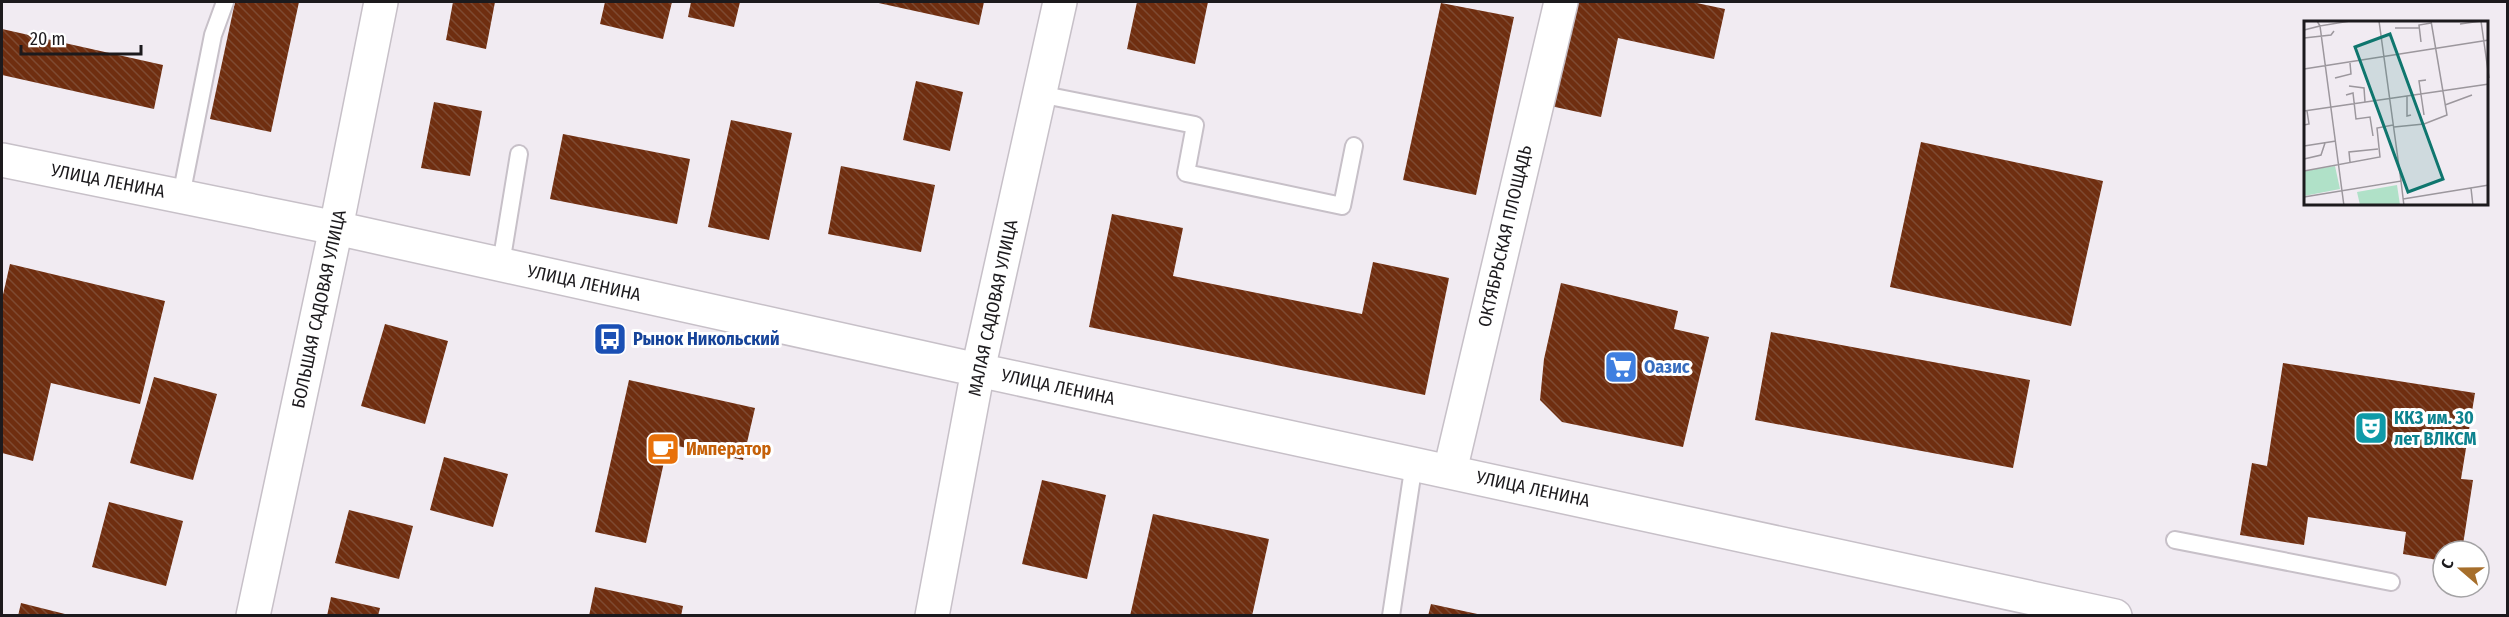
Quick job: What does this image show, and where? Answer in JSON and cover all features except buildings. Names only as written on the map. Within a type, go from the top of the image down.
[{"type":"street","name":"БОЛЬШАЯ САДОВАЯ УЛИЦА","points":[[253,615],[336,228],[381,2]]},
{"type":"street","name":"МАЛАЯ САДОВАЯ УЛИЦА","points":[[932,615],[978,370],[1060,2]]},
{"type":"street","name":"ОКТЯБРЬСКАЯ ПЛОЩАДЬ","points":[[1450,471],[1561,2]]},
{"type":"street","name":"УЛИЦА ЛЕНИНА","points":[[2,160],[336,228],[978,370],[2115,615]]},
{"type":"lane","points":[[181,196],[213,35],[225,2]]},
{"type":"lane","points":[[1039,94],[1195,125],[1186,173],[1342,206],[1354,146]]},
{"type":"lane","points":[[501,264],[519,154]]},
{"type":"lane","points":[[1391,615],[1414,463]]},
{"type":"lane","points":[[2175,540],[2391,582]]},
{"type":"place","name":"Рынок Никольский","points":[[610,339]]},
{"type":"place","name":"Оазис","points":[[1621,367]]},
{"type":"place","name":"ККЗ им. 30 лет ВЛКСМ","points":[[2371,428]]},
{"type":"place","name":"Император","points":[[663,449]]}]
